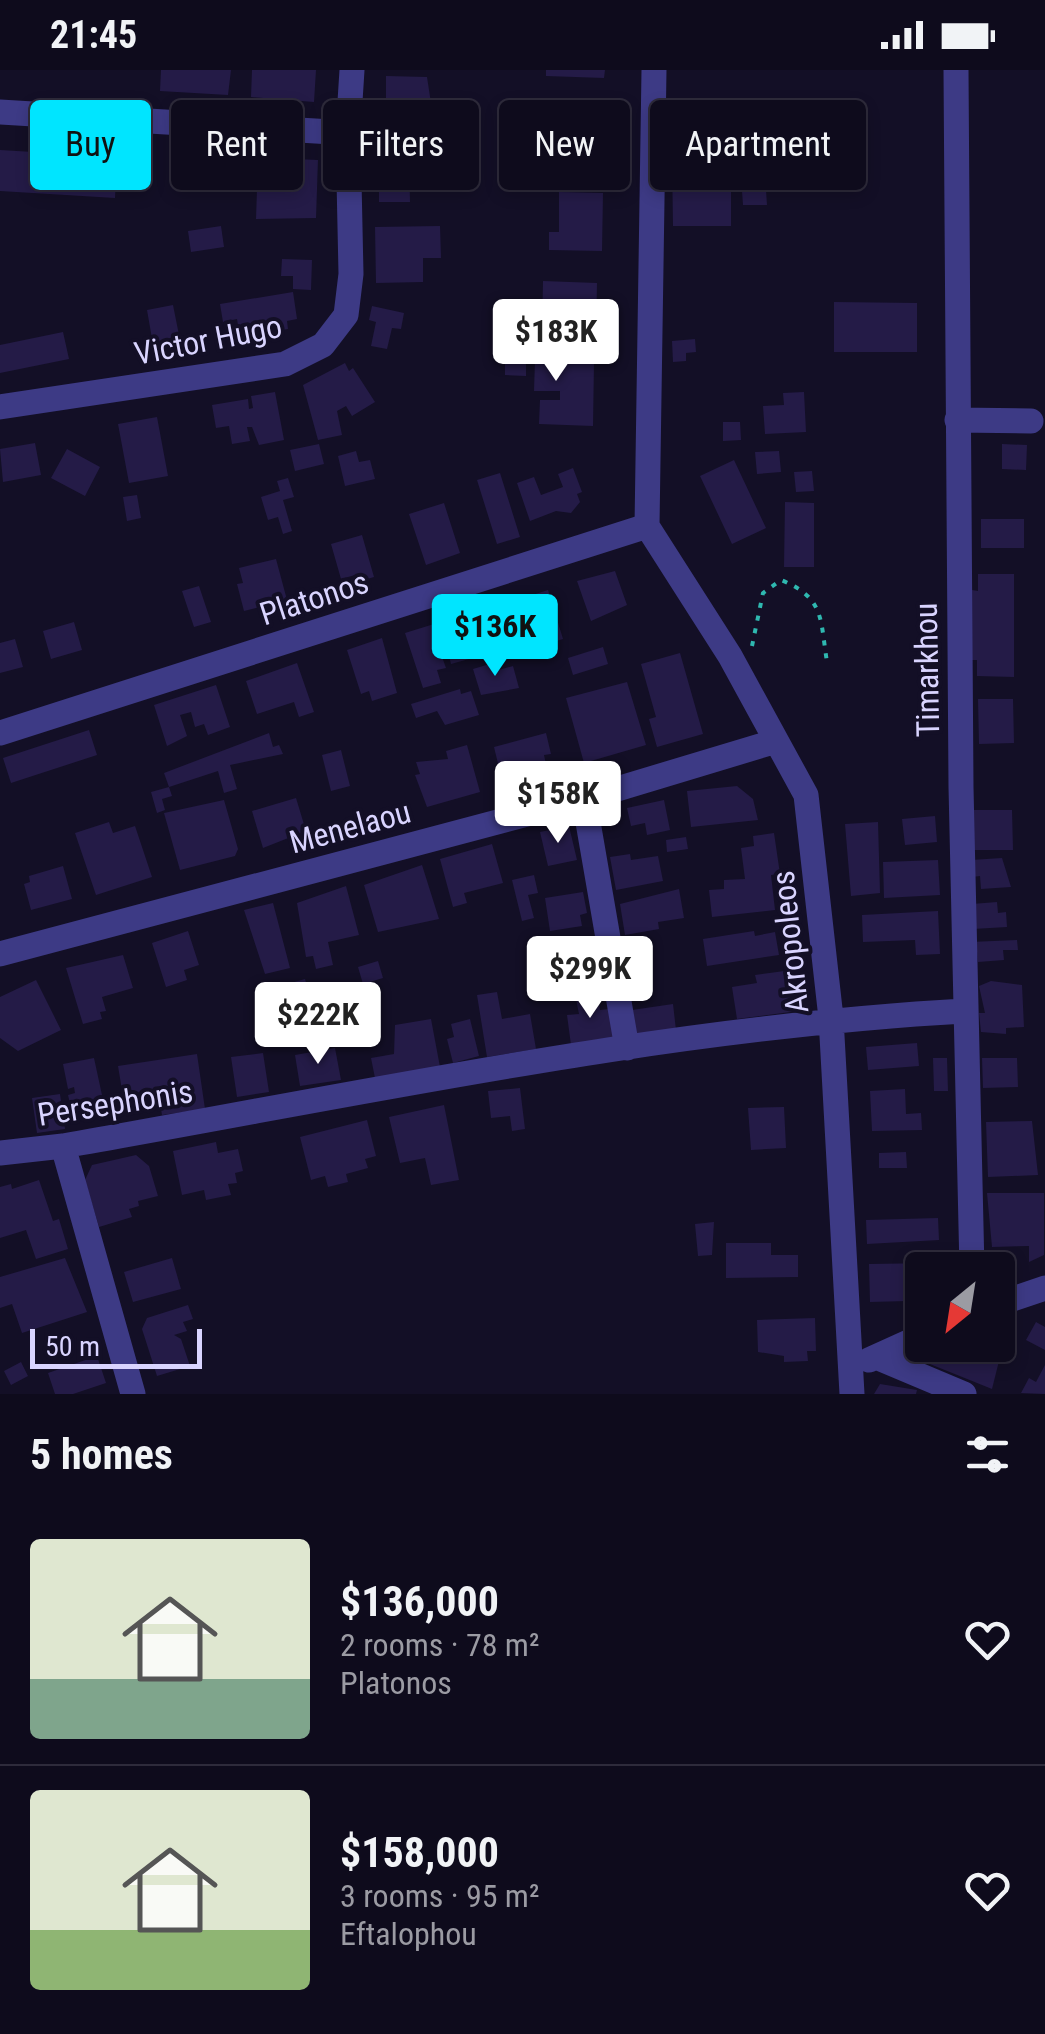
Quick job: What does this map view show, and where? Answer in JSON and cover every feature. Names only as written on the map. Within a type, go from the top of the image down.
[{"type":"street","name":"Victor Hugo","points":[[350,100],[352,70]]},
{"type":"street","points":[[647,526],[654,70]]},
{"type":"street","name":"Timarkhou","points":[[956,70],[964,1011],[971,1252]]},
{"type":"street","points":[[0,112],[323,131]]},
{"type":"street","name":"Victor Hugo","points":[[0,408],[285,364],[323,345],[346,315],[350,288],[349,190]]},
{"type":"street","points":[[957,420],[1031,421]]},
{"type":"street","name":"Akropoleos","points":[[647,526],[730,656],[773,742],[806,796],[832,1018],[852,1394]]},
{"type":"street","name":"Platonos","points":[[0,733],[647,526]]},
{"type":"street","name":"Menelaou","points":[[0,954],[584,799],[773,742]]},
{"type":"street","points":[[584,799],[628,1048]]},
{"type":"street","name":"Persephonis","points":[[0,1153],[63,1146],[628,1048],[832,1018],[964,1011]]},
{"type":"street","points":[[63,1146],[133,1394]]},
{"type":"street","points":[[1015,1298],[1045,1288]]},
{"type":"street","points":[[851,1368],[905,1344]]},
{"type":"street","points":[[876,1357],[964,1394]]},
{"type":"path","points":[[730,656],[754,646],[763,593],[781,580],[805,590],[818,606],[827,662]]},
{"type":"building","points":[[161,70],[231,70],[228,95],[160,91]]},
{"type":"building","points":[[252,70],[316,70],[314,102],[251,97]]},
{"type":"building","points":[[546,70],[605,70],[604,78],[546,76]]},
{"type":"building","points":[[386,76],[427,77],[431,100],[386,100]]},
{"type":"building","points":[[0,150],[30,152],[30,190],[115,190],[115,198],[0,191]]},
{"type":"building","points":[[303,159],[318,160],[316,218],[256,219],[257,190],[303,190]]},
{"type":"building","points":[[379,190],[410,190],[410,202],[379,202]]},
{"type":"building","points":[[672,190],[731,192],[731,226],[673,226]]},
{"type":"building","points":[[766,190],[767,205],[743,205],[742,191]]},
{"type":"building","points":[[559,192],[603,193],[602,251],[549,250],[549,232],[559,232]]},
{"type":"building","points":[[221,226],[224,247],[191,252],[188,231]]},
{"type":"building","points":[[440,226],[441,258],[423,258],[423,282],[376,283],[375,227]]},
{"type":"building","points":[[282,259],[312,260],[311,290],[293,289],[293,276],[281,276]]},
{"type":"building","points":[[543,281],[597,283],[596,334],[542,332]]},
{"type":"building","points":[[293,292],[297,319],[287,321],[288,329],[240,337],[237,319],[223,322],[220,304]]},
{"type":"building","points":[[834,302],[917,303],[917,352],[834,352]]},
{"type":"building","points":[[173,305],[181,345],[154,350],[147,310]]},
{"type":"building","points":[[372,306],[404,313],[401,329],[392,328],[387,349],[371,346],[376,322],[369,320]]},
{"type":"building","points":[[63,332],[69,359],[0,373],[0,345]]},
{"type":"building","points":[[514,337],[539,337],[540,360],[594,362],[593,426],[539,424],[540,400],[560,400],[560,391],[534,391],[535,360],[526,360],[526,376],[505,375],[505,349],[514,349]]},
{"type":"building","points":[[695,339],[696,352],[686,353],[686,361],[673,362],[672,341]]},
{"type":"building","points":[[345,363],[349,371],[353,368],[375,402],[352,416],[346,406],[337,411],[342,435],[318,440],[303,385]]},
{"type":"building","points":[[275,392],[284,440],[259,445],[252,427],[247,427],[250,441],[232,444],[229,426],[216,428],[212,405],[248,399],[249,409],[253,408],[251,396]]},
{"type":"building","points":[[804,392],[806,432],[765,434],[763,406],[784,405],[783,393]]},
{"type":"building","points":[[157,417],[168,476],[129,483],[118,424]]},
{"type":"building","points":[[723,422],[740,422],[741,440],[723,441]]},
{"type":"building","points":[[35,443],[41,475],[3,482],[0,449]]},
{"type":"building","points":[[319,444],[324,464],[295,471],[290,450]]},
{"type":"building","points":[[1002,444],[1027,445],[1026,470],[1002,469]]},
{"type":"building","points":[[67,449],[100,467],[85,496],[51,478]]},
{"type":"building","points":[[356,451],[359,462],[370,460],[375,479],[345,486],[338,456]]},
{"type":"building","points":[[779,451],[781,472],[757,474],[755,452]]},
{"type":"building","points":[[734,460],[766,528],[732,544],[700,476]]},
{"type":"building","points":[[573,468],[582,492],[577,494],[580,502],[571,513],[556,511],[530,521],[517,483],[534,477],[541,495],[563,487],[558,474]]},
{"type":"building","points":[[812,471],[814,491],[796,492],[794,472]]},
{"type":"building","points":[[500,473],[520,537],[497,544],[477,480]]},
{"type":"building","points":[[288,478],[294,497],[283,500],[292,531],[283,534],[278,517],[268,520],[261,497],[280,491],[277,481]]},
{"type":"building","points":[[137,495],[141,518],[127,521],[123,497]]},
{"type":"building","points":[[785,502],[814,503],[814,567],[784,567]]},
{"type":"building","points":[[444,503],[460,553],[426,565],[409,514]]},
{"type":"building","points":[[981,519],[1024,519],[1024,548],[981,548]]},
{"type":"building","points":[[362,535],[374,577],[357,582],[355,575],[341,579],[331,544]]},
{"type":"building","points":[[276,559],[287,600],[244,611],[237,584],[243,583],[239,568]]},
{"type":"building","points":[[615,571],[627,605],[591,621],[577,581]]},
{"type":"building","points":[[978,574],[1014,574],[1014,677],[977,676],[977,660],[972,660],[972,590],[978,591]]},
{"type":"building","points":[[199,586],[211,622],[194,627],[182,591]]},
{"type":"building","points":[[548,590],[563,639],[529,649],[514,601]]},
{"type":"building","points":[[463,615],[476,657],[451,664],[448,652],[441,654],[446,668],[437,670],[441,683],[423,688],[405,633]]},
{"type":"building","points":[[74,622],[82,650],[51,659],[43,631]]},
{"type":"building","points":[[382,638],[397,693],[372,701],[369,691],[361,694],[347,650]]},
{"type":"building","points":[[15,639],[23,667],[0,673],[0,643]]},
{"type":"building","points":[[603,647],[608,664],[573,675],[568,658]]},
{"type":"building","points":[[680,653],[703,734],[657,747],[649,719],[656,717],[641,664]]},
{"type":"building","points":[[297,663],[314,712],[299,717],[294,702],[257,714],[246,681]]},
{"type":"building","points":[[493,663],[495,671],[513,666],[519,688],[481,695],[473,669]]},
{"type":"building","points":[[627,682],[646,745],[584,763],[566,698]]},
{"type":"building","points":[[216,685],[230,727],[208,735],[204,724],[195,727],[191,712],[180,715],[187,736],[167,746],[154,705]]},
{"type":"building","points":[[460,689],[461,694],[471,691],[479,715],[445,725],[437,711],[416,718],[411,704]]},
{"type":"building","points":[[978,699],[1013,699],[1014,743],[979,744]]},
{"type":"building","points":[[89,730],[97,755],[11,783],[3,758]]},
{"type":"building","points":[[269,733],[273,747],[279,745],[283,754],[230,765],[237,789],[224,793],[218,771],[169,787],[164,773]]},
{"type":"building","points":[[546,733],[551,754],[544,755],[547,769],[503,784],[494,747]]},
{"type":"building","points":[[467,745],[480,792],[427,807],[415,775],[420,774],[416,762],[448,759],[446,751]]},
{"type":"building","points":[[341,750],[350,786],[331,791],[322,755]]},
{"type":"building","points":[[737,786],[753,799],[758,820],[691,827],[687,791]]},
{"type":"building","points":[[169,787],[172,796],[162,799],[165,810],[157,813],[151,792]]},
{"type":"building","points":[[296,798],[306,831],[263,848],[252,811]]},
{"type":"building","points":[[224,800],[238,849],[235,856],[180,870],[164,813]]},
{"type":"building","points":[[664,800],[670,830],[647,835],[645,823],[631,826],[627,808]]},
{"type":"building","points":[[973,810],[1012,810],[1013,850],[973,850]]},
{"type":"building","points":[[935,816],[937,842],[905,845],[902,819]]},
{"type":"building","points":[[109,822],[113,833],[135,826],[152,877],[96,895],[75,833]]},
{"type":"building","points":[[878,822],[880,893],[851,896],[845,824]]},
{"type":"building","points":[[569,826],[577,860],[548,866],[540,832]]},
{"type":"building","points":[[774,833],[780,874],[771,875],[775,910],[712,917],[709,890],[724,889],[724,880],[745,879],[741,848],[754,846],[753,836]]},
{"type":"building","points":[[686,837],[688,849],[667,852],[666,840]]},
{"type":"building","points":[[492,844],[503,883],[464,893],[467,903],[453,907],[440,859]]},
{"type":"building","points":[[630,854],[631,860],[658,856],[663,881],[616,890],[610,857]]},
{"type":"building","points":[[1002,858],[1011,887],[981,889],[980,876],[972,877],[971,860]]},
{"type":"building","points":[[938,860],[940,895],[884,898],[883,862]]},
{"type":"building","points":[[422,865],[439,919],[378,932],[364,885]]},
{"type":"building","points":[[63,866],[72,899],[31,910],[24,884],[30,882],[29,876]]},
{"type":"building","points":[[534,875],[538,893],[528,895],[534,918],[522,921],[512,880]]},
{"type":"building","points":[[346,886],[359,935],[328,942],[333,965],[316,969],[313,956],[306,957],[297,903]]},
{"type":"building","points":[[679,889],[684,918],[658,922],[659,929],[625,935],[620,904]]},
{"type":"building","points":[[583,892],[587,913],[580,915],[582,926],[550,931],[545,898]]},
{"type":"building","points":[[997,902],[998,913],[1006,912],[1007,927],[973,929],[972,904]]},
{"type":"building","points":[[273,903],[290,968],[265,974],[244,910]]},
{"type":"building","points":[[938,911],[940,954],[916,955],[915,940],[863,942],[862,915]]},
{"type":"building","points":[[188,931],[199,965],[184,970],[187,980],[166,987],[152,943]]},
{"type":"building","points":[[754,931],[755,936],[775,932],[779,955],[707,966],[703,939]]},
{"type":"building","points":[[1017,940],[1018,950],[1003,950],[1004,960],[978,962],[977,952],[971,952],[970,942]]},
{"type":"building","points":[[580,944],[582,953],[597,950],[601,969],[586,972],[585,964],[563,968],[559,948]]},
{"type":"building","points":[[123,955],[133,988],[102,997],[106,1011],[100,1012],[102,1019],[83,1024],[66,968]]},
{"type":"building","points":[[378,961],[383,978],[363,984],[358,967]]},
{"type":"building","points":[[792,970],[798,1011],[737,1019],[732,987],[757,983],[755,975]]},
{"type":"building","points":[[305,979],[310,996],[297,1000],[291,983]]},
{"type":"building","points":[[36,980],[61,1030],[18,1051],[0,1038],[0,997]]},
{"type":"building","points":[[991,981],[1022,985],[1024,1027],[1006,1028],[1006,1034],[981,1032],[979,1013],[985,1013],[979,986]]},
{"type":"building","points":[[597,991],[600,1010],[610,1009],[614,1040],[571,1045],[567,1015],[579,1014],[575,994]]},
{"type":"building","points":[[497,992],[502,1019],[530,1014],[536,1049],[487,1057],[477,995]]},
{"type":"building","points":[[673,1004],[676,1030],[635,1035],[632,1010]]},
{"type":"building","points":[[431,1019],[440,1067],[375,1078],[371,1058],[394,1054],[395,1025]]},
{"type":"building","points":[[470,1019],[479,1056],[453,1063],[447,1039],[454,1037],[451,1024]]},
{"type":"building","points":[[917,1043],[919,1066],[868,1070],[866,1047]]},
{"type":"building","points":[[335,1048],[341,1080],[300,1086],[295,1055]]},
{"type":"building","points":[[263,1053],[269,1092],[237,1097],[231,1057]]},
{"type":"building","points":[[197,1054],[205,1109],[162,1115],[160,1103],[125,1108],[118,1066]]},
{"type":"building","points":[[94,1058],[105,1109],[72,1112],[68,1095],[75,1093],[74,1087],[68,1089],[63,1064]]},
{"type":"building","points":[[933,1058],[947,1058],[948,1091],[934,1091]]},
{"type":"building","points":[[982,1058],[1017,1058],[1018,1087],[983,1088]]},
{"type":"building","points":[[520,1088],[525,1129],[512,1131],[510,1116],[491,1118],[488,1091]]},
{"type":"building","points":[[905,1089],[906,1114],[921,1113],[922,1130],[872,1131],[870,1091]]},
{"type":"building","points":[[60,1094],[65,1129],[37,1133],[32,1098]]},
{"type":"building","points":[[444,1105],[459,1180],[431,1185],[425,1158],[400,1163],[389,1117]]},
{"type":"building","points":[[784,1107],[786,1148],[751,1150],[748,1108]]},
{"type":"building","points":[[367,1120],[376,1156],[365,1159],[368,1168],[346,1174],[348,1182],[328,1187],[325,1176],[311,1180],[300,1137]]},
{"type":"building","points":[[1032,1121],[1038,1175],[988,1177],[986,1122]]},
{"type":"building","points":[[216,1142],[218,1153],[238,1149],[243,1171],[235,1173],[237,1183],[228,1184],[231,1195],[206,1200],[204,1190],[182,1195],[173,1151]]},
{"type":"building","points":[[906,1152],[907,1168],[879,1168],[879,1153]]},
{"type":"building","points":[[136,1155],[149,1166],[158,1196],[138,1201],[139,1206],[129,1209],[132,1217],[99,1227],[85,1180],[92,1165]]},
{"type":"building","points":[[39,1180],[53,1221],[59,1219],[68,1249],[36,1259],[26,1230],[0,1238],[0,1187],[11,1184],[12,1189]]},
{"type":"building","points":[[987,1193],[1044,1193],[1044,1255],[1029,1262],[1029,1246],[992,1247]]},
{"type":"building","points":[[938,1218],[939,1240],[867,1244],[866,1220]]},
{"type":"building","points":[[714,1222],[712,1255],[698,1256],[695,1224]]},
{"type":"building","points":[[726,1243],[771,1243],[771,1255],[798,1255],[798,1277],[726,1278]]},
{"type":"building","points":[[65,1258],[87,1312],[22,1333],[12,1304],[0,1308],[0,1277]]},
{"type":"building","points":[[172,1258],[181,1289],[133,1302],[124,1272]]},
{"type":"building","points":[[905,1263],[905,1301],[870,1302],[869,1264]]},
{"type":"building","points":[[188,1305],[193,1319],[183,1322],[187,1331],[174,1335],[181,1339],[190,1366],[157,1376],[142,1329],[147,1318]]},
{"type":"building","points":[[815,1318],[816,1351],[807,1351],[808,1361],[784,1362],[784,1356],[758,1352],[757,1320]]},
{"type":"building","points":[[1036,1322],[1045,1327],[1045,1350],[1026,1340]]},
{"type":"building","points":[[97,1356],[106,1383],[73,1394],[55,1394],[48,1373]]},
{"type":"building","points":[[21,1362],[28,1376],[11,1385],[4,1371]]},
{"type":"building","points":[[925,1362],[999,1362],[992,1389]]},
{"type":"building","points":[[1045,1365],[1045,1394],[1021,1393],[1029,1378],[1036,1382]]},
{"type":"building","points":[[880,1384],[917,1390],[916,1394],[874,1394]]}]
